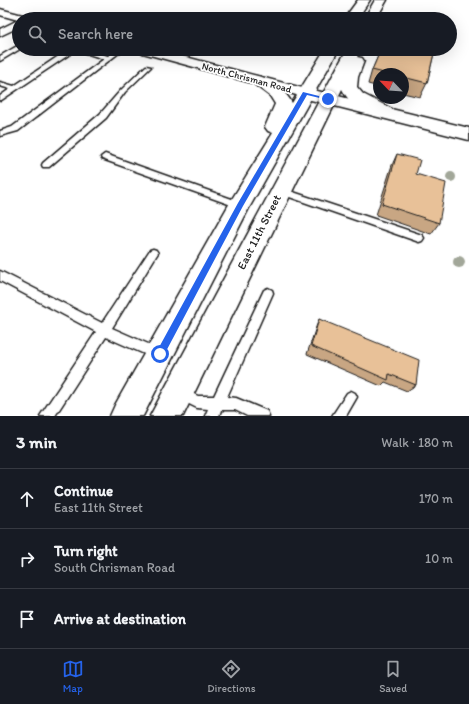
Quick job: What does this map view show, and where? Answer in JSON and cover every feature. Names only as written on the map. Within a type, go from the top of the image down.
[{"type":"main road","points":[[355,12],[364,0]]},
{"type":"main road","points":[[375,12],[381,0]]},
{"type":"main road","points":[[126,416],[240,205],[328,56]]},
{"type":"main road","name":"East 11th Street","points":[[166,416],[350,56]]},
{"type":"main road","points":[[360,56],[350,77],[349,88],[356,98],[386,113]]},
{"type":"main road","points":[[257,80],[277,93],[284,104],[274,126],[276,142]]},
{"type":"main road","points":[[305,93],[469,134]]},
{"type":"street","points":[[0,12],[12,15]]},
{"type":"street","points":[[0,33],[12,27]]},
{"type":"street","name":"North Chrisman Road","points":[[169,56],[305,93]]},
{"type":"lane","points":[[0,49],[11,52]]},
{"type":"lane","points":[[0,59],[11,52]]},
{"type":"lane","points":[[0,99],[63,56]]},
{"type":"lane","points":[[103,56],[110,58]]},
{"type":"lane","points":[[0,134],[15,129],[112,56]]},
{"type":"lane","points":[[46,165],[103,116],[123,91],[148,67]]},
{"type":"lane","points":[[0,84],[15,89]]},
{"type":"lane","points":[[105,157],[240,205]]},
{"type":"lane","points":[[281,191],[419,238]]},
{"type":"lane","points":[[47,416],[153,253]]},
{"type":"lane","points":[[0,276],[104,330],[160,354]]},
{"type":"lane","points":[[212,416],[268,293]]},
{"type":"lane","points":[[178,392],[197,402],[236,404],[262,416]]},
{"type":"lane","points":[[340,416],[351,397]]},
{"type":"building","points":[[378,56],[433,56],[427,83],[409,78],[409,68],[373,68],[372,70]]},
{"type":"building","points":[[397,154],[420,160],[416,174],[446,183],[439,223],[382,204]]},
{"type":"building","points":[[319,319],[419,360],[416,385],[389,374],[388,380],[311,346]]},
{"type":"route","points":[[160,354],[240,205],[305,93],[328,99]]}]
